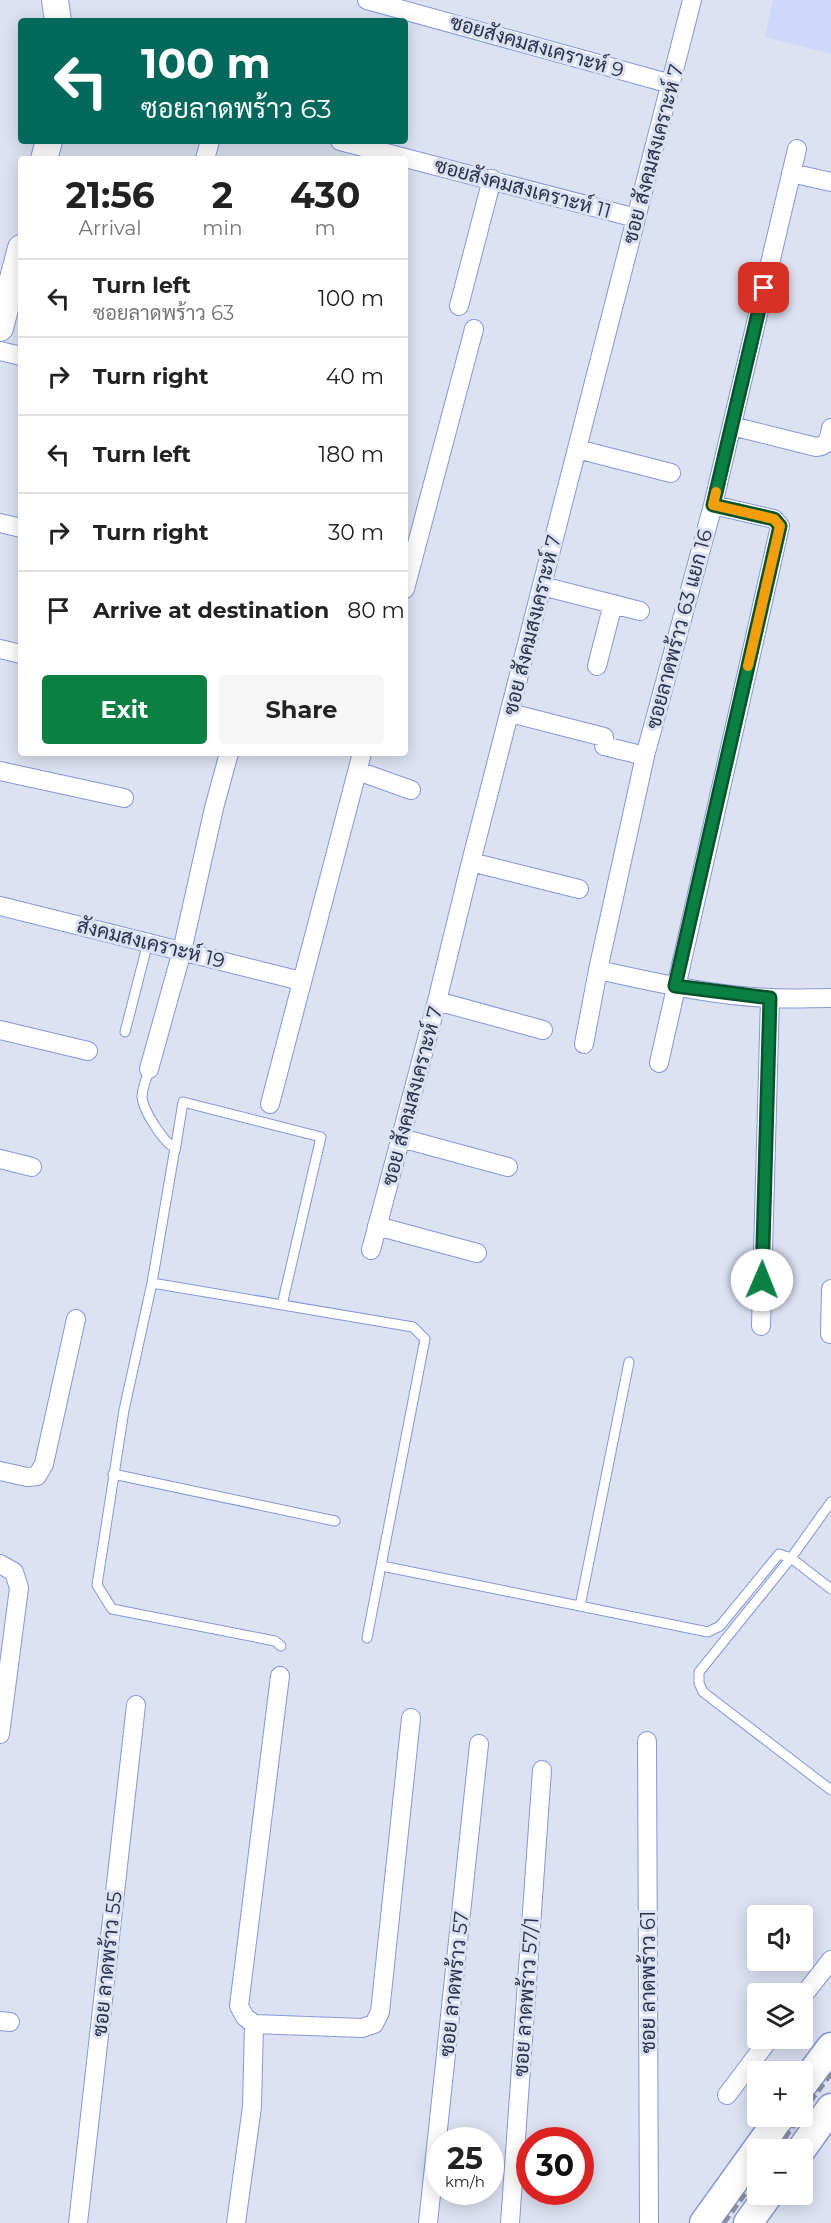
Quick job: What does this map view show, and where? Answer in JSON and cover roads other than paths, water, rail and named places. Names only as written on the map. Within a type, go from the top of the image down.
[{"type":"main road","points":[[55,0],[58,18]]},
{"type":"main road","points":[[0,327],[18,259]]},
{"type":"main road","points":[[813,2071],[831,2047]]},
{"type":"main road","points":[[809,2139],[831,2108]]},
{"type":"main road","points":[[704,2223],[773,2127]]},
{"type":"main road","points":[[748,2223],[761,2205]]},
{"type":"street","name":"ซอยสังคมสงเคราะห์ 9","points":[[367,0],[671,84]]},
{"type":"street","name":"ซอย สังคมสงเคราะห์ 7","points":[[371,1250],[437,1001],[692,0]]},
{"type":"street","name":"ซอยสังคมสงเคราะห์ 11","points":[[348,148],[385,156]]},
{"type":"street","name":"ซอยลาดพร้าว 63 แยก 16","points":[[584,1044],[645,756],[713,505],[797,149]]},
{"type":"street","name":"ซอยสังคมสงเคราะห์ 11","points":[[408,161],[492,179],[636,218]]},
{"type":"street","points":[[792,174],[831,182]]},
{"type":"street","points":[[459,306],[492,179]]},
{"type":"street","points":[[408,578],[474,329]]},
{"type":"street","points":[[0,351],[18,355]]},
{"type":"street","points":[[732,426],[816,447],[828,442],[831,428]]},
{"type":"street","points":[[577,449],[671,473]]},
{"type":"street","points":[[659,1062],[780,526],[774,519],[713,505]]},
{"type":"street","points":[[0,523],[18,527]]},
{"type":"street","points":[[542,586],[640,611]]},
{"type":"street","points":[[597,666],[613,604]]},
{"type":"street","points":[[0,649],[18,653]]},
{"type":"street","points":[[510,713],[604,737],[604,746],[645,756]]},
{"type":"street","points":[[149,1069],[182,951],[214,808],[228,756]]},
{"type":"street","points":[[270,1104],[361,756]]},
{"type":"street","points":[[0,771],[124,798]]},
{"type":"street","points":[[358,771],[411,790]]},
{"type":"street","points":[[471,862],[579,888]]},
{"type":"street","name":"สังคมสงเคราะห์ 19","points":[[0,906],[301,981]]},
{"type":"street","points":[[598,970],[675,986],[770,998],[831,998]]},
{"type":"street","points":[[761,1326],[770,998]]},
{"type":"street","points":[[437,1001],[543,1029]]},
{"type":"street","points":[[0,1030],[88,1051]]},
{"type":"street","points":[[401,1138],[508,1167]]},
{"type":"street","points":[[0,1159],[32,1167]]},
{"type":"street","points":[[377,1226],[477,1253]]},
{"type":"street","points":[[830,1334],[831,1289]]},
{"type":"street","points":[[0,1471],[27,1478],[37,1476],[44,1464],[76,1319]]},
{"type":"street","points":[[0,1564],[14,1572],[19,1588],[0,1734]]},
{"type":"street","points":[[280,1676],[239,2006],[244,2017],[254,2024],[362,2028],[374,2024],[380,2012],[411,1718]]},
{"type":"street","name":"ซอย ลาดพร้าว 55","points":[[78,2223],[136,1704]]},
{"type":"street","name":"ซอย ลาดพร้าว 61","points":[[647,1741],[649,2223]]},
{"type":"street","name":"ซอย ลาดพร้าว 57","points":[[428,2223],[479,1744]]},
{"type":"street","name":"ซอย ลาดพร้าว 57/1","points":[[510,2223],[542,1770]]},
{"type":"street","points":[[813,1983],[831,1960]]},
{"type":"street","points":[[236,2223],[252,2107],[254,2024]]},
{"type":"street","points":[[727,2095],[762,2049]]},
{"type":"lane","points":[[124,1032],[148,942]]},
{"type":"lane","points":[[149,1069],[142,1093],[143,1101],[159,1132],[175,1148],[175,1151]]},
{"type":"lane","points":[[281,1646],[275,1641],[112,1609],[97,1585],[113,1474],[131,1375],[152,1283],[183,1102],[321,1137],[282,1305]]},
{"type":"lane","points":[[152,1283],[413,1327],[425,1339],[367,1638]]},
{"type":"lane","points":[[580,1606],[629,1362]]},
{"type":"lane","points":[[113,1474],[335,1521]]},
{"type":"lane","points":[[831,1502],[791,1558],[699,1672],[699,1683],[703,1692],[831,1790]]},
{"type":"lane","points":[[382,1566],[708,1632],[720,1626],[781,1553],[831,1588]]},
{"type":"railway","points":[[813,2098],[831,2074]]},
{"type":"railway","points":[[784,2139],[793,2127]]},
{"type":"railway","points":[[724,2223],[747,2191]]}]
